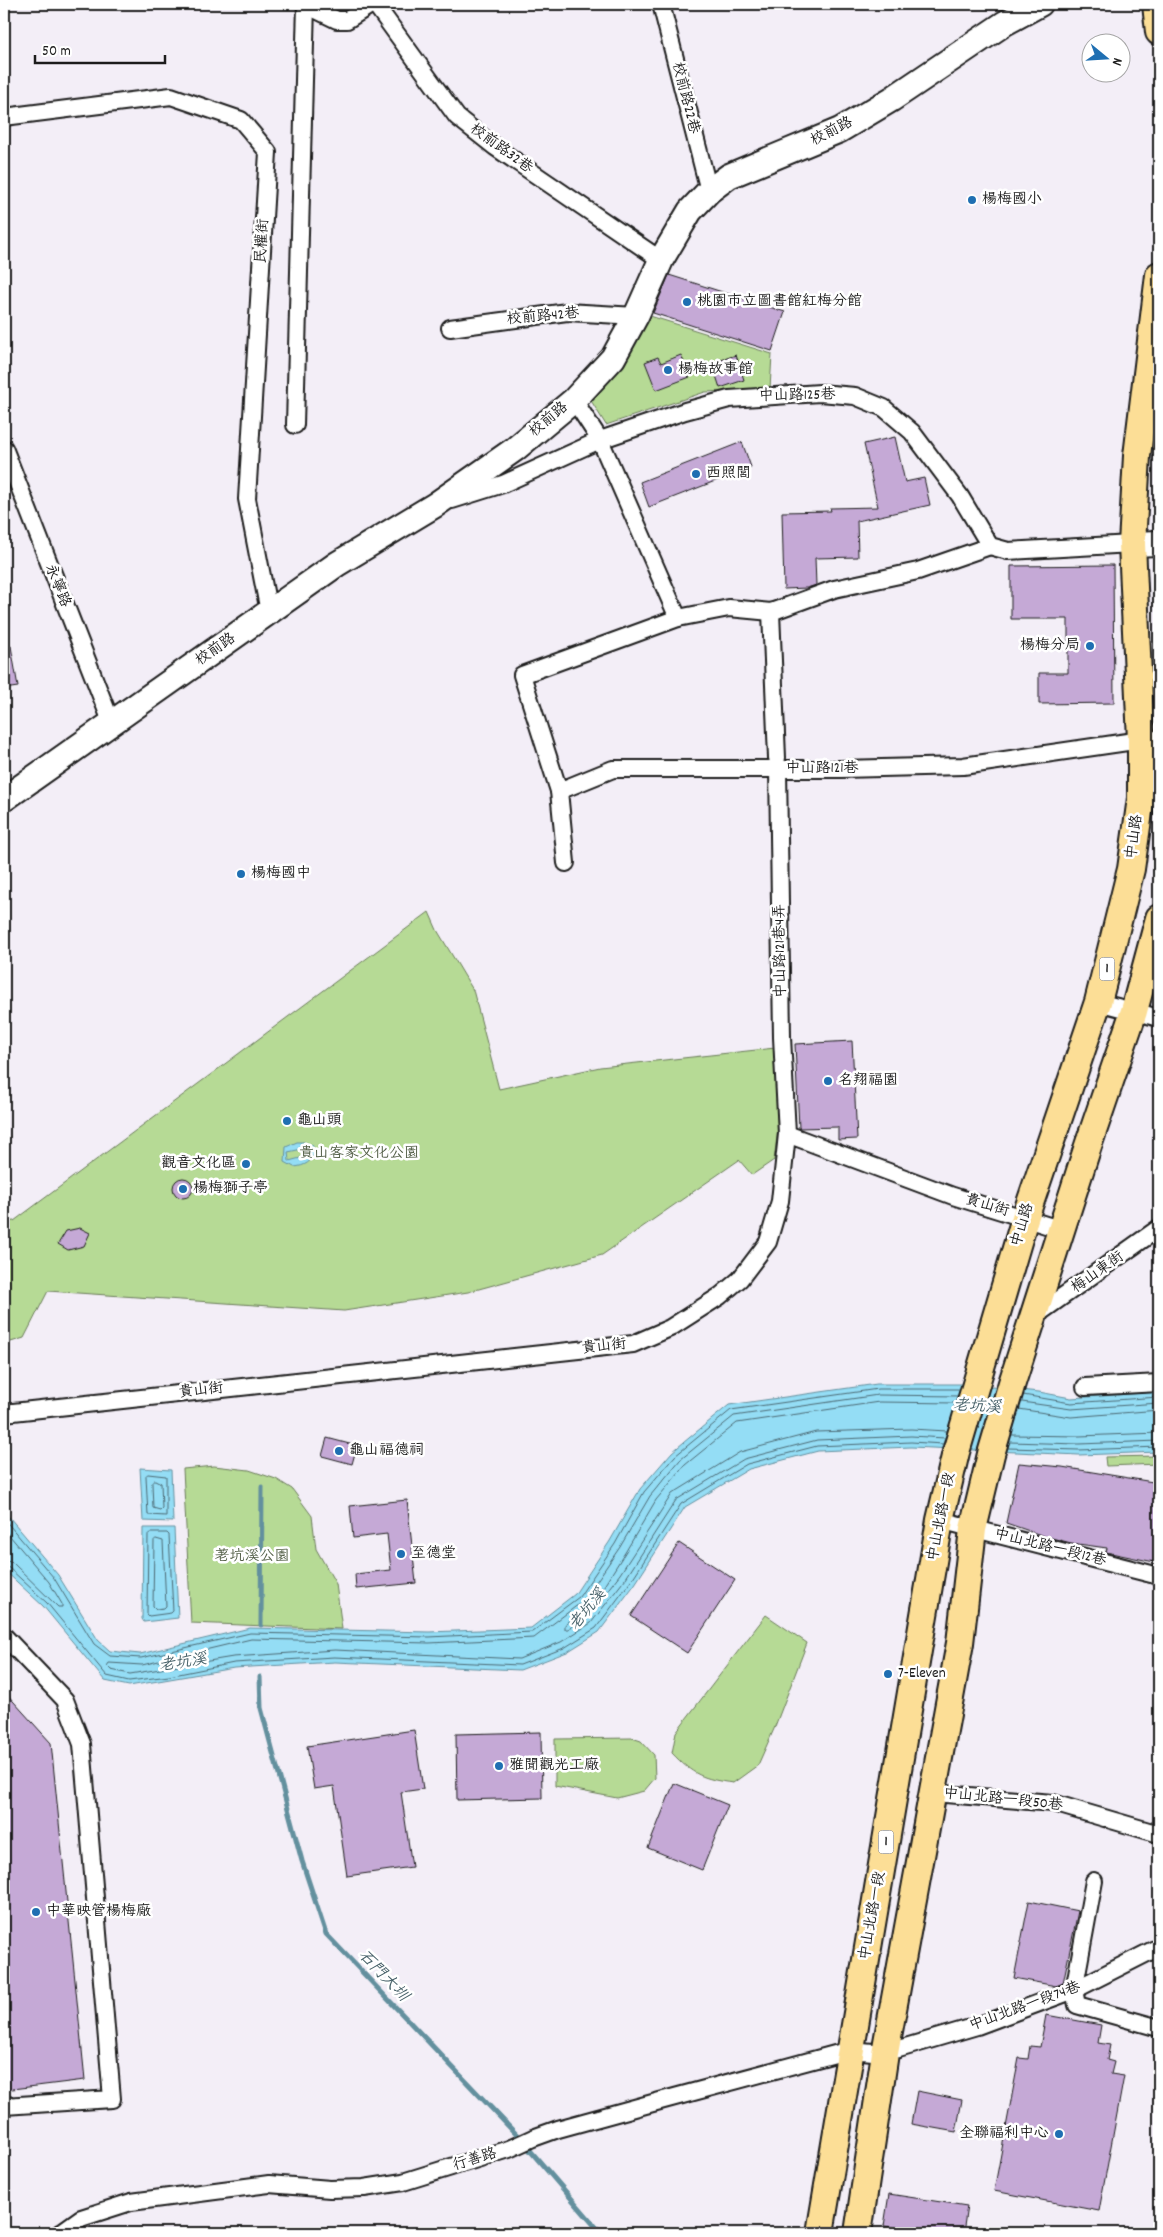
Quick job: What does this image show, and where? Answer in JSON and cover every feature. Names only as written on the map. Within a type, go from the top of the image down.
[{"type":"main road","points":[[1156,4],[1159,32]]},
{"type":"main road","name":"中山路","points":[[956,1452],[1025,1218],[1098,1002],[1131,870],[1150,740],[1132,544],[1137,456],[1159,275]]},
{"type":"main road","points":[[858,2233],[885,2053],[960,1643],[973,1529],[991,1454],[1012,1383],[1134,1011],[1159,918]]},
{"type":"main road","name":"中山北路一段","points":[[820,2233],[940,1520],[956,1452]]},
{"type":"street","name":"校前路32巷","points":[[306,5],[336,20],[347,20],[374,4],[457,117],[495,147],[661,260]]},
{"type":"street","name":"校前路22巷","points":[[661,4],[709,191]]},
{"type":"street","name":"校前路","points":[[4,798],[112,724],[337,564],[435,505],[515,449],[574,400],[613,358],[636,316],[661,260],[690,211],[709,191],[729,176],[840,130],[892,99],[1005,23],[1040,4]]},
{"type":"street","points":[[295,425],[306,5]]},
{"type":"street","name":"民權街","points":[[4,117],[171,96],[241,120],[268,152],[247,499],[269,612]]},
{"type":"street","name":"校前路42巷","points":[[450,328],[567,312],[636,316]]},
{"type":"street","name":"中山路125巷","points":[[435,505],[503,484],[600,440],[685,411],[729,399],[820,393],[855,396],[884,408],[912,432],[960,496],[990,546]]},
{"type":"street","points":[[574,400],[600,440],[678,618]]},
{"type":"street","name":"永寧路","points":[[4,448],[112,724]]},
{"type":"street","points":[[566,863],[559,791],[522,674],[678,618],[729,608],[771,612],[834,589],[918,571],[990,546],[1008,551],[1159,543]]},
{"type":"street","points":[[771,612],[778,763]]},
{"type":"street","name":"中山路121巷","points":[[559,791],[613,769],[778,763],[963,766],[1150,740]]},
{"type":"street","name":"中山路121巷4弄","points":[[778,763],[782,1037],[787,1134]]},
{"type":"street","points":[[1098,1002],[1159,1018]]},
{"type":"street","name":"貴山街","points":[[4,1413],[633,1344],[670,1328],[720,1296],[740,1279],[768,1242],[780,1201],[787,1134],[953,1196],[1062,1230]]},
{"type":"street","name":"梅山東街","points":[[1035,1316],[1159,1228]]},
{"type":"street","points":[[1085,1387],[1159,1383]]},
{"type":"street","name":"中山北路一段12巷","points":[[940,1520],[1159,1576]]},
{"type":"street","points":[[4,1636],[66,1700],[82,1744],[112,2099],[4,2106]]},
{"type":"street","name":"中山北路一段50巷","points":[[932,1793],[1053,1803],[1159,1834]]},
{"type":"street","points":[[1094,1881],[1074,1990],[1077,2006],[1159,2028]]},
{"type":"street","name":"中山北路一段74巷","points":[[885,2053],[977,2026],[1074,1990],[1159,1947]]},
{"type":"street","name":"行善路","points":[[60,2233],[81,2218],[132,2202],[269,2184],[330,2189],[364,2188],[403,2182],[509,2149],[532,2138],[623,2111],[850,2050],[885,2053]]},
{"type":"green space","points":[[650,316],[772,354],[770,389],[705,392],[606,425],[590,399],[623,361]]},
{"type":"green space","name":"貴山客家文化公園","points":[[429,912],[437,930],[473,990],[499,1089],[600,1067],[775,1048],[778,1128],[774,1160],[752,1175],[739,1160],[602,1255],[468,1292],[344,1311],[48,1291],[24,1338],[4,1344],[4,1222],[14,1221]]},
{"type":"green space","points":[[1159,1456],[1159,1464],[1106,1466],[1105,1457]]},
{"type":"green space","name":"荖坑溪公園","points":[[214,1466],[249,1470],[276,1479],[292,1489],[312,1516],[316,1549],[336,1584],[342,1629],[191,1623],[183,1469]]},
{"type":"green space","points":[[766,1615],[807,1643],[758,1765],[733,1783],[706,1778],[686,1766],[672,1753],[676,1732]]},
{"type":"green space","points":[[632,1738],[641,1741],[654,1755],[655,1778],[644,1791],[617,1798],[555,1786],[555,1739]]},
{"type":"water","points":[[297,1142],[304,1142],[312,1145],[315,1151],[308,1163],[294,1167],[285,1162],[286,1147]],"holes":[[[302,1149],[304,1157],[289,1161],[288,1152]]]},
{"type":"water","name":"老坑溪","points":[[877,1384],[963,1384],[1039,1392],[1071,1398],[1159,1392],[1159,1452],[1079,1455],[911,1447],[818,1451],[749,1469],[685,1507],[635,1584],[599,1632],[567,1652],[520,1670],[335,1662],[234,1668],[129,1686],[105,1681],[43,1606],[4,1570],[4,1511],[58,1575],[98,1640],[110,1651],[140,1654],[250,1628],[429,1632],[531,1628],[575,1594],[610,1541],[640,1489],[672,1452],[729,1405]]},
{"type":"water","points":[[140,1468],[171,1470],[173,1522],[143,1521]]},
{"type":"water","points":[[143,1528],[174,1528],[178,1618],[144,1622],[142,1619]]},
{"type":"building","points":[[669,275],[785,312],[772,351],[653,313]]},
{"type":"building","name":"楊梅故事館","points":[[681,355],[690,377],[656,390],[645,362],[658,357],[661,363]]},
{"type":"building","points":[[736,355],[744,380],[720,388],[712,363]]},
{"type":"building","points":[[895,437],[905,482],[924,478],[930,505],[857,521],[858,557],[815,558],[816,585],[807,588],[784,589],[782,512],[831,511],[830,508],[878,507],[864,444]]},
{"type":"building","name":"西照閭","points":[[742,442],[751,467],[649,507],[640,482]]},
{"type":"building","name":"楊梅分局","points":[[1113,565],[1114,703],[1039,704],[1039,673],[1068,673],[1068,619],[1011,619],[1011,566]]},
{"type":"building","points":[[4,646],[11,646],[18,687],[4,689]]},
{"type":"building","name":"名翔福園","points":[[852,1041],[857,1139],[838,1140],[838,1127],[799,1128],[795,1044]]},
{"type":"building","name":"楊梅獅子亭","points":[[183,1178],[190,1181],[193,1188],[190,1195],[183,1198],[176,1195],[173,1188],[176,1181]]},
{"type":"building","points":[[80,1228],[90,1233],[84,1246],[68,1250],[58,1244],[66,1231]]},
{"type":"building","name":"龜山福德祠","points":[[327,1438],[357,1446],[352,1464],[322,1456]]},
{"type":"building","points":[[1019,1463],[1062,1467],[1159,1483],[1159,1563],[1106,1552],[1107,1548],[1071,1543],[1044,1536],[1006,1523]]},
{"type":"building","name":"至德堂","points":[[407,1500],[416,1583],[356,1589],[355,1574],[391,1570],[387,1534],[353,1538],[350,1506]]},
{"type":"building","points":[[679,1543],[735,1580],[687,1653],[631,1616]]},
{"type":"building","name":"中華映管楊梅廠","points":[[4,1691],[51,1743],[85,2080],[4,2090]]},
{"type":"building","points":[[414,1730],[423,1789],[401,1792],[412,1867],[347,1876],[334,1786],[314,1789],[307,1746]]},
{"type":"building","name":"雅聞觀光工廠","points":[[541,1732],[542,1798],[457,1800],[456,1734]]},
{"type":"building","points":[[674,1783],[728,1805],[702,1870],[648,1848]]},
{"type":"building","points":[[1029,1901],[1078,1911],[1063,1983],[1056,1986],[1014,1978]]},
{"type":"building","name":"全聯福利中心","points":[[1046,2015],[1101,2025],[1098,2043],[1110,2045],[1107,2060],[1114,2062],[1111,2074],[1124,2076],[1099,2211],[994,2191],[1019,2058],[1028,2059],[1030,2046],[1040,2047]]},
{"type":"building","points":[[917,2091],[962,2100],[956,2132],[911,2124]]},
{"type":"building","points":[[889,2194],[967,2206],[963,2233],[931,2233],[884,2226]]},
{"type":"waterway","name":"石門大圳","points":[[261,1625],[262,1487]]},
{"type":"waterway","name":"石門大圳","points":[[260,1677],[261,1708],[302,1861],[326,1934],[516,2134],[601,2233]]},
{"type":"place","name":"楊梅國小","points":[[972,200]]},
{"type":"place","name":"桃園市立圖書館紅梅分館","points":[[687,302]]},
{"type":"place","name":"楊梅故事館","points":[[668,370]]},
{"type":"place","name":"西照閭","points":[[696,474]]},
{"type":"place","name":"楊梅分局","points":[[1090,646]]},
{"type":"place","name":"楊梅國中","points":[[241,874]]},
{"type":"place","name":"名翔福園","points":[[828,1081]]},
{"type":"place","name":"龜山頭","points":[[287,1121]]},
{"type":"place","name":"觀音文化區","points":[[246,1164]]},
{"type":"place","name":"楊梅獅子亭","points":[[183,1189]]},
{"type":"place","name":"龜山福德祠","points":[[339,1451]]},
{"type":"place","name":"至德堂","points":[[401,1554]]},
{"type":"place","name":"7-Eleven","points":[[888,1674]]},
{"type":"place","name":"雅聞觀光工廠","points":[[499,1766]]},
{"type":"place","name":"中華映管楊梅廠","points":[[36,1912]]},
{"type":"place","name":"全聯福利中心","points":[[1059,2134]]}]
